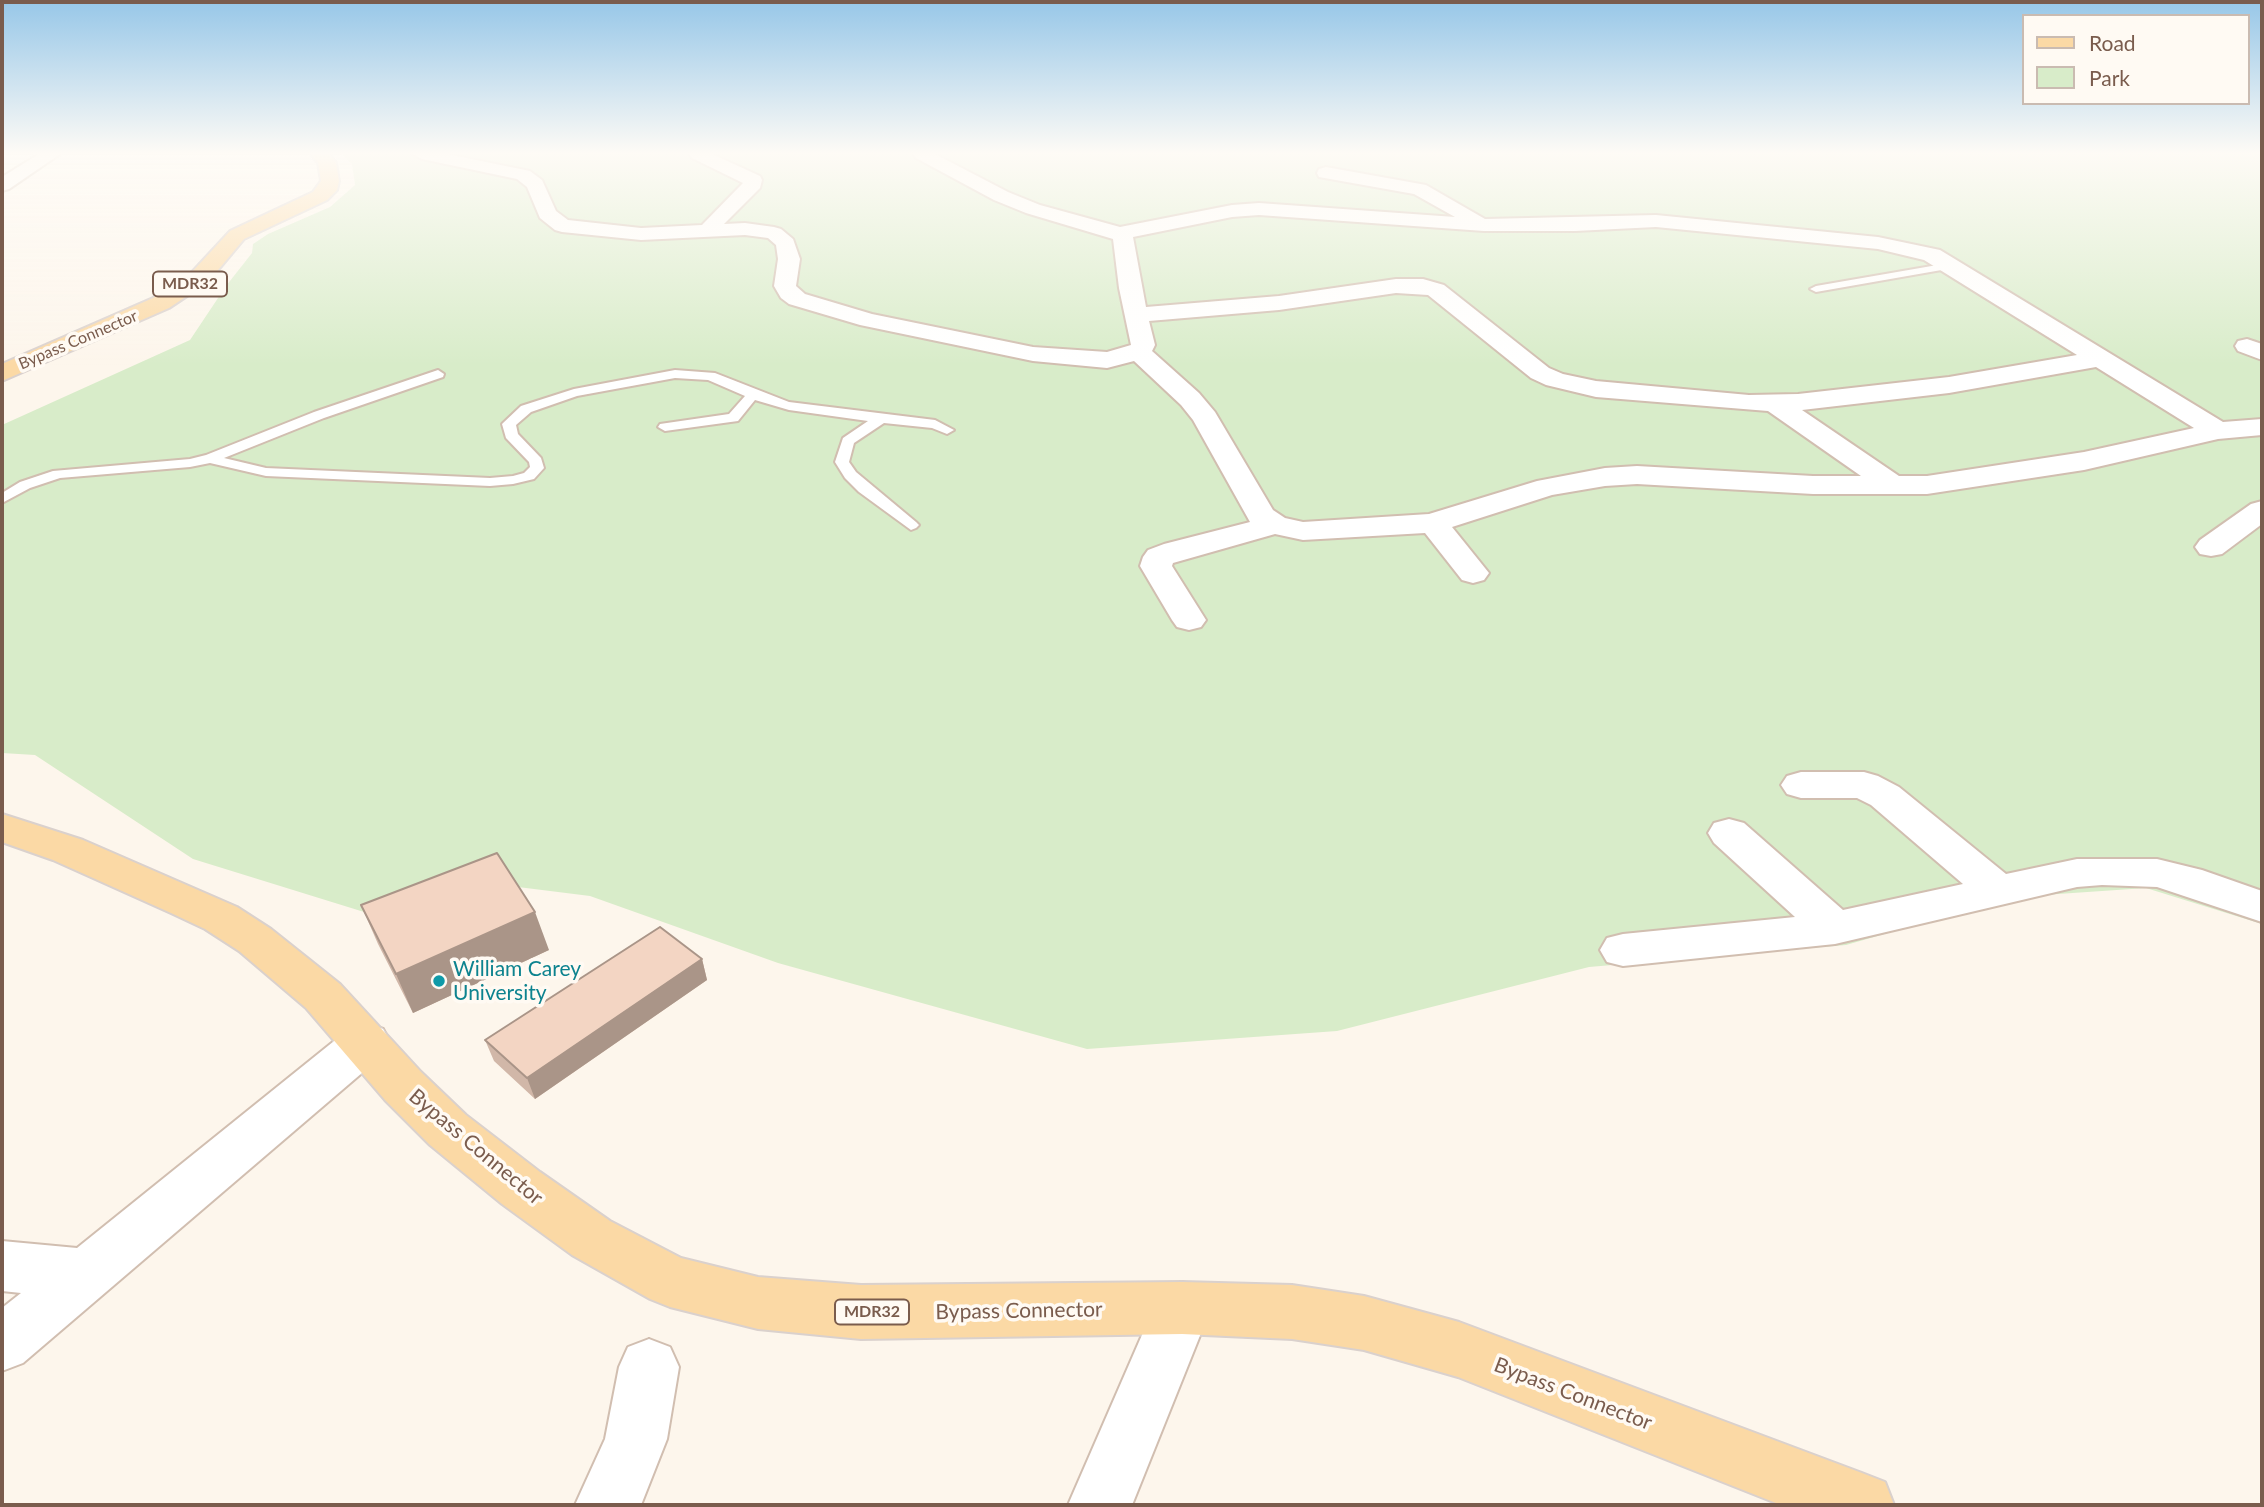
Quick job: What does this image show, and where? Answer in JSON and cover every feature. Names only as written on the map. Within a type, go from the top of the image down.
[{"type":"main road","name":"Bypass Connector","points":[[2,373],[135,316],[184,289],[211,267],[237,235],[260,224]]},
{"type":"main road","name":"Bypass Connector","points":[[2,827],[68,849],[221,918],[286,962],[323,996],[366,1041],[403,1086],[448,1130],[521,1188],[591,1238],[670,1281],[758,1303],[861,1312],[1182,1308],[1292,1311],[1364,1324],[1459,1350],[1862,1505]]},
{"type":"street","points":[[560,224],[641,234],[756,229],[774,233],[786,243],[789,259],[785,286],[797,299],[868,320],[1033,354],[1107,360],[1124,358],[1139,352],[1143,345],[1125,241],[1120,233]]},
{"type":"street","points":[[709,231],[712,224]]},
{"type":"street","points":[[1091,224],[1120,233],[1165,224]]},
{"type":"street","points":[[1473,224],[1584,224]]},
{"type":"street","points":[[1693,224],[1878,243],[1932,255],[2218,432]]},
{"type":"street","points":[[1137,315],[1279,303],[1411,284],[1436,290],[1540,373],[1555,380],[1624,392],[1727,401],[1773,402],[1949,385],[2098,359]]},
{"type":"street","points":[[1139,352],[1205,418],[1261,516],[1275,525],[1303,531],[1406,527],[1433,523],[1547,486],[1605,477],[1650,475],[1813,485],[1894,486],[1953,482],[2084,461],[2218,432],[2262,427]]},
{"type":"street","points":[[1773,402],[1894,486]]},
{"type":"street","points":[[2211,547],[2262,510]]},
{"type":"street","points":[[1433,523],[1474,573]]},
{"type":"street","points":[[1189,620],[1156,566],[1159,557],[1275,525]]},
{"type":"street","points":[[1801,785],[1864,785],[1885,796],[1999,891]]},
{"type":"street","points":[[1730,833],[1835,928]]},
{"type":"street","points":[[1623,950],[1835,928],[2077,873],[2157,873],[2187,880],[2262,907]]},
{"type":"street","points":[[2,1344],[366,1041]]},
{"type":"street","points":[[2,1266],[85,1274]]},
{"type":"street","points":[[1100,1505],[1182,1308]]},
{"type":"street","points":[[607,1505],[615,1493],[636,1439],[649,1367]]},
{"type":"lane","points":[[1816,289],[1949,266]]},
{"type":"lane","points":[[2,499],[24,485],[58,474],[190,463],[211,458],[319,415],[438,374]]},
{"type":"lane","points":[[211,458],[229,465],[267,472],[490,482],[513,480],[529,475],[537,468],[536,461],[511,435],[509,424],[526,409],[620,383],[675,374],[710,376],[789,406],[935,424],[947,430]]},
{"type":"lane","points":[[665,427],[733,418],[740,413],[753,394]]},
{"type":"lane","points":[[882,418],[848,441],[842,461],[850,475],[864,489],[911,525]]},
{"type":"green space","points":[[290,224],[2262,224],[2262,924],[2146,888],[2014,897],[1846,945],[1589,967],[1337,1031],[1087,1049],[778,963],[590,896],[478,882],[377,916],[193,859],[35,755],[2,753],[2,425],[190,340],[252,253],[253,244]]},
{"type":"building","points":[[497,853],[535,912],[396,974],[361,905]]},
{"type":"building","points":[[660,927],[702,959],[527,1078],[485,1040]]},
{"type":"place","name":"William Carey University","points":[[439,981]]}]
